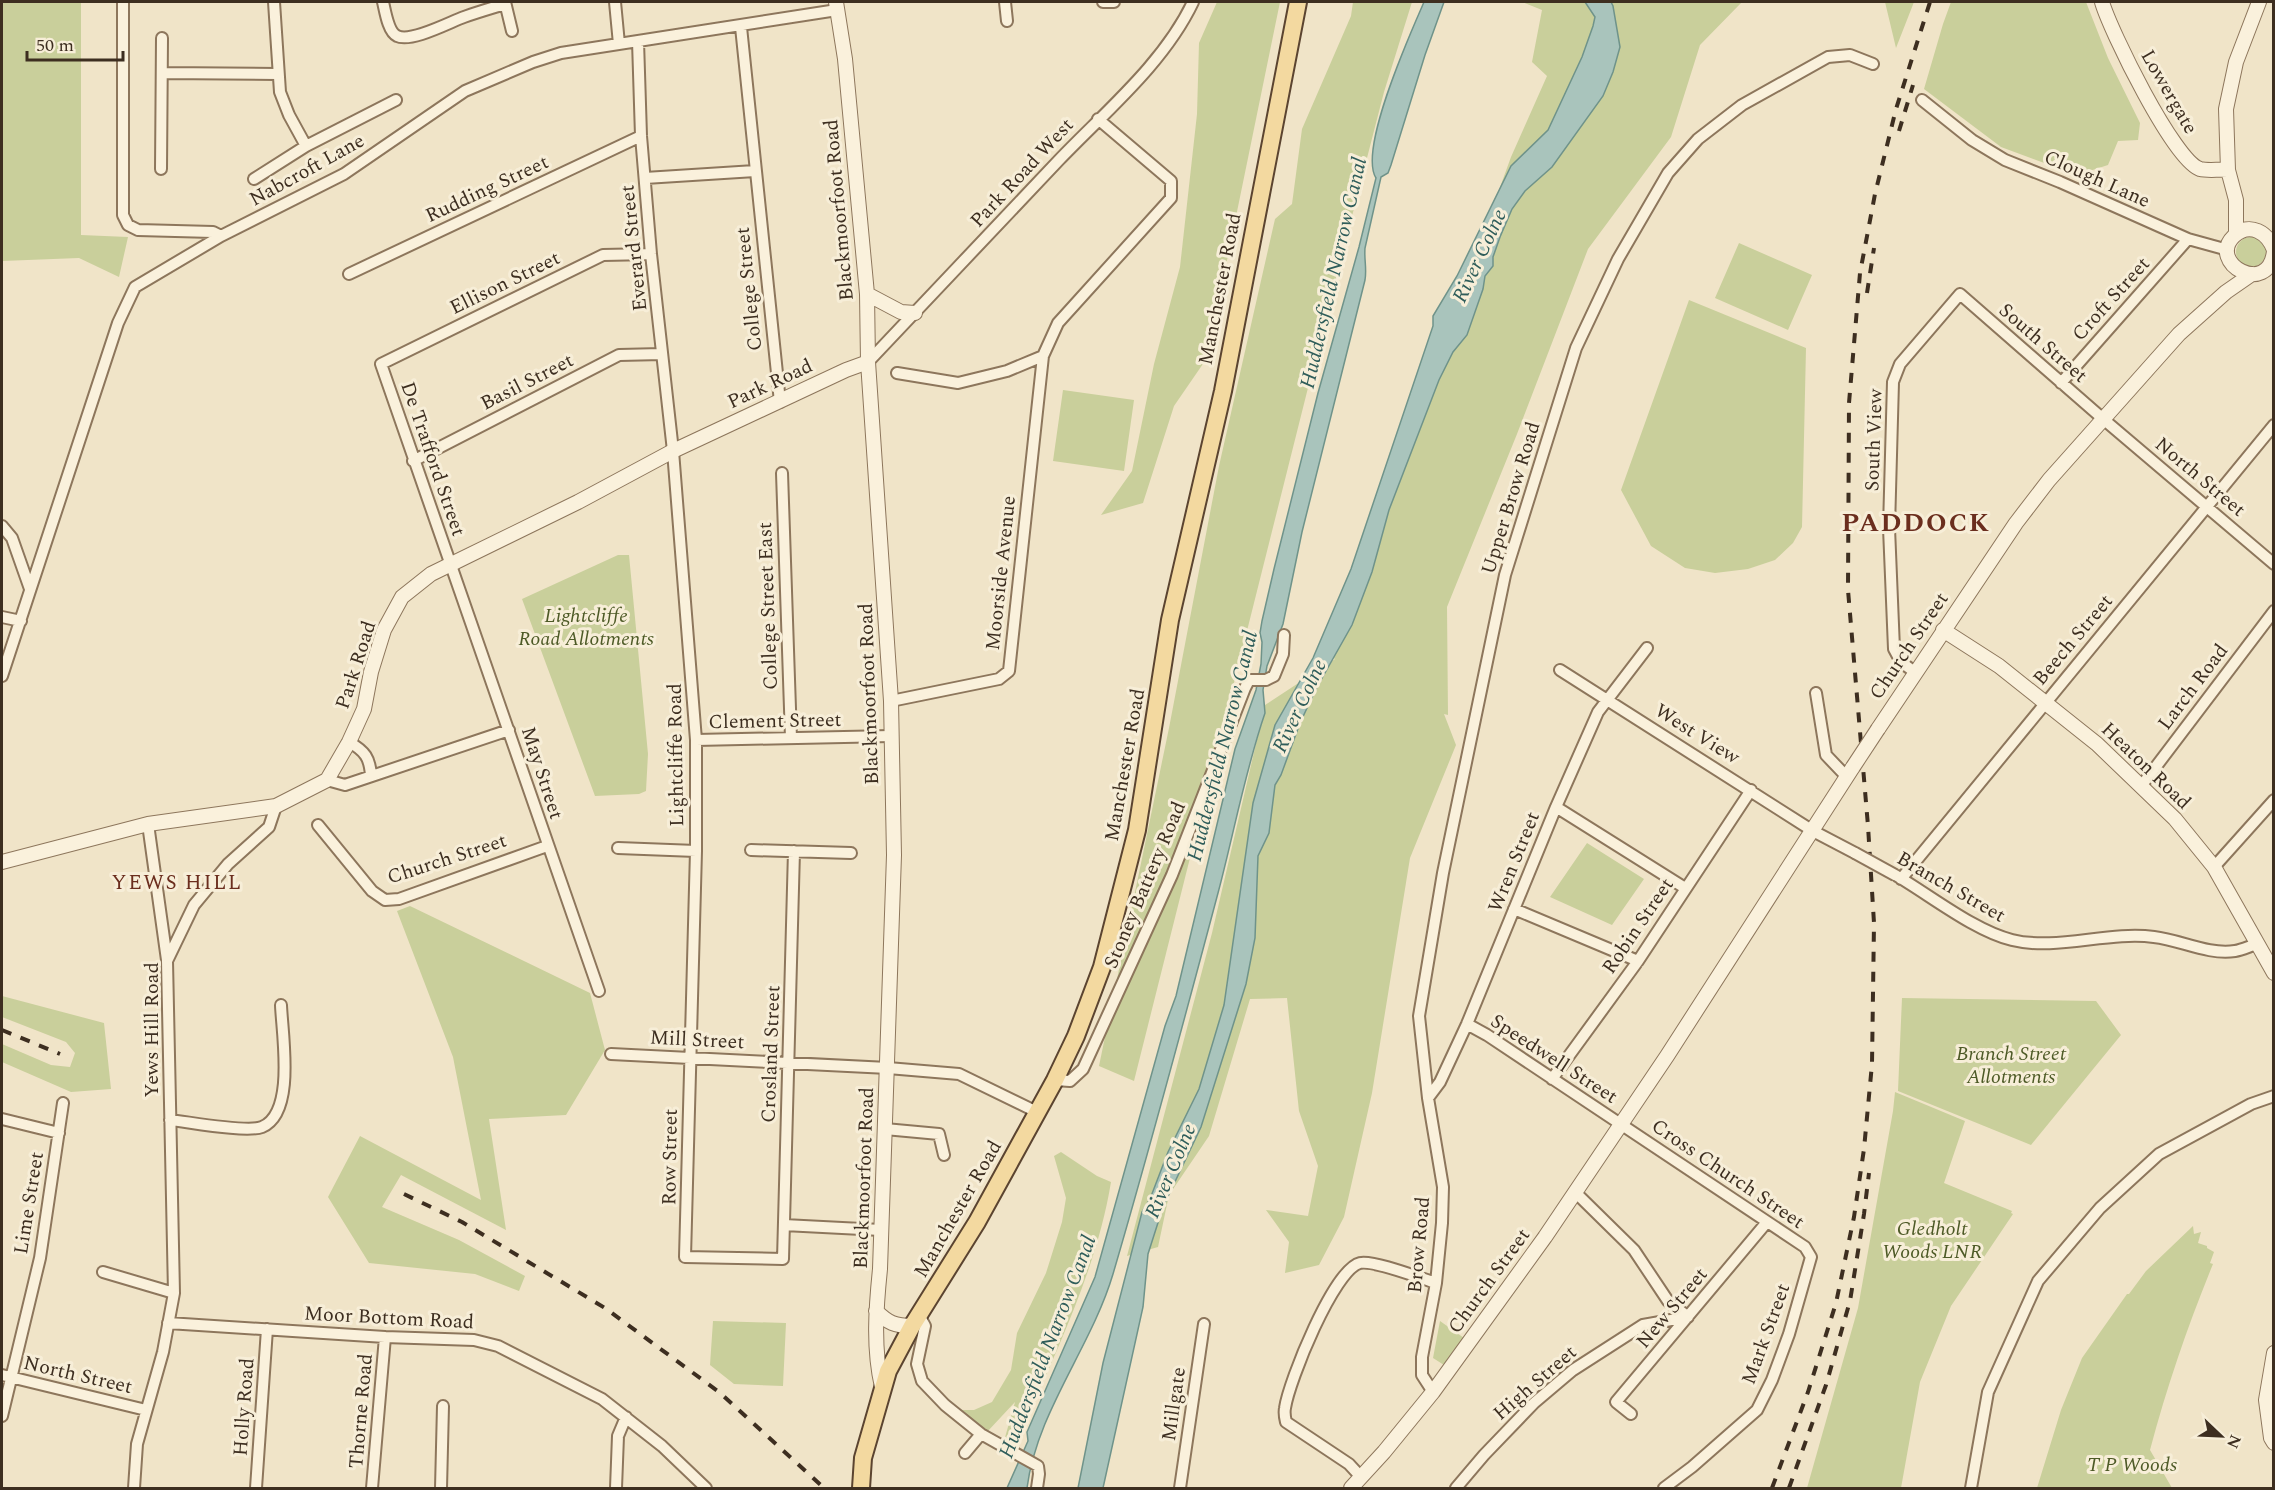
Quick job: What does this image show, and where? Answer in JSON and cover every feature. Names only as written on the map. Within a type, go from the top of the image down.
[{"type":"main road","name":"Manchester Road","points":[[861,1488],[863,1458],[882,1387],[892,1364],[977,1222],[1055,1080],[1077,1036],[1099,976],[1137,830],[1172,610],[1223,391],[1298,2]]},
{"type":"street","points":[[123,2],[123,215],[128,225],[138,230],[213,232],[221,236]]},
{"type":"street","points":[[274,2],[280,92],[289,116],[306,146]]},
{"type":"street","points":[[382,2],[393,33],[397,37],[428,33],[466,16],[505,3],[512,32]]},
{"type":"street","points":[[615,2],[619,44]]},
{"type":"street","points":[[1005,2],[1007,21]]},
{"type":"street","points":[[1103,2],[1114,2]]},
{"type":"street","name":"Park Road West","points":[[868,362],[1159,57],[1180,28],[1190,2]]},
{"type":"street","name":"Lowergate","points":[[2102,2],[2130,66],[2166,129],[2186,158],[2200,169],[2228,170]]},
{"type":"street","points":[[2251,229],[2236,200],[2228,170],[2226,134],[2229,87],[2259,2]]},
{"type":"street","name":"Nabcroft Lane","points":[[2,676],[118,323],[135,287],[221,236],[344,174],[465,91],[532,62],[561,53],[741,27],[836,6]]},
{"type":"street","name":"Blackmoorfoot Road","points":[[836,6],[845,59],[867,294],[868,362],[891,701],[894,855],[888,1068],[880,1269],[876,1311],[882,1387]]},
{"type":"street","name":"College Street","points":[[741,27],[780,402]]},
{"type":"street","points":[[161,169],[162,38]]},
{"type":"street","name":"Everard Street","points":[[638,41],[641,136],[651,254],[673,451]]},
{"type":"street","name":"Upper Brow Road","points":[[1428,1098],[1419,1016],[1443,873],[1505,575],[1576,348],[1618,259],[1668,173],[1698,139],[1742,105],[1828,57],[1850,55],[1873,64]]},
{"type":"street","points":[[162,73],[277,74]]},
{"type":"street","points":[[254,179],[306,146],[396,100]]},
{"type":"street","name":"Clough Lane","points":[[1922,100],[1954,133],[2005,160],[2188,239],[2228,250]]},
{"type":"street","name":"Moorside Avenue","points":[[891,701],[999,679],[1009,671],[1043,356],[1058,323],[1171,198],[1171,181],[1098,119]]},
{"type":"street","name":"Rudding Street","points":[[349,274],[641,136]]},
{"type":"street","points":[[645,178],[755,171]]},
{"type":"street","points":[[2226,292],[2231,264],[2228,250],[2236,234],[2236,200]]},
{"type":"street","points":[[2231,264],[2242,273],[2252,274],[2270,269],[2273,248],[2271,241],[2263,232],[2251,229],[2236,234]]},
{"type":"street","name":"Croft Street","points":[[2061,383],[2188,239]]},
{"type":"street","name":"Ellison Street","points":[[381,364],[603,255],[651,254]]},
{"type":"street","name":"Church Street","points":[[1351,1488],[1433,1392],[1575,1192],[1667,1056],[1849,772],[2016,523],[2102,418],[2179,334],[2226,292],[2252,274]]},
{"type":"street","points":[[867,294],[901,312],[915,314]]},
{"type":"street","name":"South Street","points":[[1960,294],[2102,418]]},
{"type":"street","name":"South View","points":[[1916,673],[1901,662],[1893,650],[1889,528],[1893,382],[1900,364],[1960,294]]},
{"type":"street","name":"Basil Street","points":[[413,461],[619,355],[662,354]]},
{"type":"street","points":[[897,373],[958,383],[1006,371],[1043,356]]},
{"type":"street","name":"Park Road","points":[[327,780],[349,742],[364,709],[370,672],[384,630],[402,597],[431,574],[451,566],[673,451],[846,369],[868,362]]},
{"type":"street","name":"De Trafford Street","points":[[381,364],[451,566]]},
{"type":"street","name":"North Street","points":[[2102,418],[2274,564]]},
{"type":"street","name":"Beech Street","points":[[1898,877],[2274,425]]},
{"type":"street","name":"Lightcliffe Road","points":[[673,451],[696,740],[696,851],[690,1058]]},
{"type":"street","name":"College Street East","points":[[782,473],[791,738]]},
{"type":"street","points":[[2,526],[12,538],[30,589]]},
{"type":"street","name":"May Street","points":[[451,566],[599,991]]},
{"type":"street","name":"Larch Road","points":[[2142,785],[2274,611]]},
{"type":"street","points":[[2,617],[21,621]]},
{"type":"street","name":"Heaton Road","points":[[1943,630],[1999,666],[2097,744],[2175,819],[2214,867],[2274,973]]},
{"type":"street","name":"Stoney Battery Road","points":[[1055,1080],[1070,1082],[1083,1069],[1172,875],[1245,688],[1249,680],[1266,680],[1274,676],[1279,666],[1284,635]]},
{"type":"street","name":"Wren Street","points":[[1428,1098],[1440,1082],[1467,1024],[1556,807],[1598,712],[1647,648]]},
{"type":"street","name":"West View","points":[[1560,670],[1813,831]]},
{"type":"street","points":[[1816,693],[1826,755],[1849,772]]},
{"type":"street","points":[[2,862],[148,824],[276,806],[327,780],[345,785],[509,730]]},
{"type":"street","name":"Clement Street","points":[[696,740],[891,736]]},
{"type":"street","points":[[349,742],[362,749],[370,761],[371,776]]},
{"type":"street","name":"Robin Street","points":[[1552,1079],[1638,961],[1751,790]]},
{"type":"street","points":[[2214,867],[2274,800]]},
{"type":"street","name":"Yews Hill Road","points":[[134,1488],[137,1444],[163,1352],[174,1293],[167,961],[194,905],[228,864],[269,827],[276,806]]},
{"type":"street","points":[[1556,807],[1685,888]]},
{"type":"street","points":[[148,824],[155,889],[167,961]]},
{"type":"street","name":"Church Street","points":[[318,825],[372,891],[385,900],[399,899],[547,846]]},
{"type":"street","name":"Branch Street","points":[[1813,831],[1898,877],[1993,934],[2014,941],[2037,943],[2117,936],[2155,937],[2211,951],[2235,951],[2257,944]]},
{"type":"street","points":[[618,848],[696,851]]},
{"type":"street","points":[[751,850],[851,853]]},
{"type":"street","name":"Crosland Street","points":[[783,1258],[794,851]]},
{"type":"street","points":[[1514,909],[1638,961]]},
{"type":"street","points":[[170,1120],[245,1129],[262,1127],[272,1120],[280,1109],[283,1094],[281,1005]]},
{"type":"street","name":"Speedwell Street","points":[[1467,1024],[1621,1125]]},
{"type":"street","name":"Mill Street","points":[[611,1054],[888,1068],[959,1074],[1037,1112]]},
{"type":"street","name":"Row Street","points":[[690,1058],[685,1257],[783,1258]]},
{"type":"street","points":[[1971,1488],[1988,1392],[2038,1281],[2100,1208],[2159,1154],[2251,1104],[2274,1096]]},
{"type":"street","name":"Brow Road","points":[[1428,1098],[1443,1187],[1436,1282],[1422,1357],[1422,1375],[1433,1392]]},
{"type":"street","name":"Lime Street","points":[[2,1416],[6,1377],[40,1258],[63,1103]]},
{"type":"street","points":[[2,1119],[59,1133]]},
{"type":"street","name":"Cross Church Street","points":[[1621,1125],[1805,1247],[1811,1257]]},
{"type":"street","points":[[885,1129],[939,1134],[944,1155]]},
{"type":"street","points":[[1575,1192],[1634,1250],[1668,1300],[1688,1317]]},
{"type":"street","name":"New Street","points":[[1631,1414],[1616,1402],[1767,1222]]},
{"type":"street","points":[[784,1225],[881,1230]]},
{"type":"street","name":"Mark Street","points":[[1664,1488],[1692,1467],[1757,1410],[1772,1380],[1789,1334],[1811,1257]]},
{"type":"street","points":[[1361,1477],[1349,1464],[1286,1422],[1285,1409],[1301,1357],[1321,1313],[1341,1278],[1352,1266],[1362,1263],[1373,1264],[1436,1282]]},
{"type":"street","points":[[103,1272],[174,1293]]},
{"type":"street","points":[[876,1311],[888,1323],[899,1326],[916,1321],[925,1326],[917,1364],[922,1381],[945,1405],[981,1434],[1034,1463],[1039,1470],[1037,1488]]},
{"type":"street","name":"High Street","points":[[1456,1488],[1534,1403],[1573,1370],[1643,1325],[1688,1317]]},
{"type":"street","name":"Moor Bottom Road","points":[[168,1323],[385,1337],[474,1340],[498,1346],[602,1399],[662,1446],[706,1488]]},
{"type":"street","name":"Millgate","points":[[1180,1488],[1204,1324]]},
{"type":"street","name":"Holly Road","points":[[256,1488],[267,1329]]},
{"type":"street","name":"Thorne Road","points":[[372,1488],[385,1337]]},
{"type":"street","points":[[2274,1353],[2266,1400],[2271,1438],[2274,1443]]},
{"type":"street","name":"North Street","points":[[6,1377],[146,1410]]},
{"type":"street","points":[[441,1488],[443,1406]]},
{"type":"street","points":[[616,1488],[618,1436],[626,1417]]},
{"type":"street","points":[[965,1453],[981,1434]]},
{"type":"green space","points":[[2,2],[81,2],[81,235],[128,237],[119,277],[79,258],[2,261]]},
{"type":"green space","points":[[1217,2],[1280,2],[1207,358],[1174,406],[1143,503],[1101,515],[1132,471],[1154,364],[1180,267],[1197,114],[1199,43]]},
{"type":"green space","points":[[1353,2],[1412,2],[1384,92],[1318,348],[1134,1081],[1099,1066],[1169,728],[1219,466],[1275,219],[1292,204],[1302,129],[1351,16]]},
{"type":"green space","points":[[1522,2],[1742,2],[1700,45],[1671,137],[1588,249],[1447,607],[1448,715],[1444,714],[1456,745],[1410,858],[1372,1093],[1344,1217],[1319,1265],[1285,1273],[1289,1242],[1266,1210],[1308,1216],[1318,1166],[1299,1111],[1287,998],[1250,999],[1209,1136],[1169,1195],[1158,1247],[1127,1256],[1212,933],[1265,705],[1335,659],[1330,656],[1511,157],[1547,76],[1532,62],[1542,10]]},
{"type":"green space","points":[[1885,2],[1914,2],[1896,48]]},
{"type":"green space","points":[[1951,2],[2086,2],[2108,58],[2140,123],[2138,140],[2118,141],[2108,165],[2077,175],[2001,147],[1924,89]]},
{"type":"green space","points":[[2251,237],[2262,241],[2266,252],[2262,263],[2251,267],[2240,263],[2236,252],[2240,241]]},
{"type":"green space","points":[[1739,243],[1812,275],[1788,330],[1715,298]]},
{"type":"green space","points":[[1689,300],[1806,348],[1802,527],[1793,543],[1775,560],[1748,569],[1715,573],[1685,568],[1651,546],[1621,490]]},
{"type":"green space","points":[[1063,390],[1134,400],[1124,471],[1053,461]]},
{"type":"green space","name":"Lightcliffe Road Allotments","points":[[618,555],[629,555],[648,754],[646,791],[639,794],[595,796],[522,599]]},
{"type":"green space","points":[[1587,843],[1644,879],[1612,925],[1550,897]]},
{"type":"green space","points":[[410,906],[590,993],[605,1050],[566,1115],[489,1119],[506,1230],[401,1175],[382,1207],[459,1240],[525,1276],[519,1291],[475,1274],[369,1263],[328,1197],[360,1136],[481,1200],[453,1057],[397,911]]},
{"type":"green space","points":[[2,996],[104,1023],[111,1089],[71,1092],[2,1062],[2,1044],[51,1065],[70,1067],[75,1053],[66,1042],[2,1017]]},
{"type":"green space","name":"Branch Street Allotments","points":[[1902,998],[2096,1001],[2121,1035],[2031,1145],[1898,1091]]},
{"type":"green space","name":"Gledholt Woods LNR","points":[[1895,1092],[1965,1121],[1944,1183],[2012,1211],[2013,1214],[1951,1306],[1920,1382],[1901,1488],[1807,1488],[1858,1308]]},
{"type":"green space","points":[[1061,1152],[1097,1176],[1111,1182],[1105,1214],[1086,1276],[1016,1448],[1004,1441],[1015,1402],[987,1432],[962,1410],[974,1410],[992,1402],[1011,1370],[1017,1333],[1046,1273],[1062,1222],[1066,1198],[1054,1156]]},
{"type":"green space","name":"T P Woods","points":[[2193,1226],[2194,1234],[2201,1232],[2198,1243],[2214,1252],[2210,1263],[2213,1264],[2178,1356],[2150,1450],[2172,1488],[2037,1488],[2061,1410],[2082,1358],[2146,1271]]},
{"type":"green space","points":[[713,1321],[786,1323],[783,1386],[734,1384],[710,1365]]},
{"type":"green space","points":[[1440,1321],[1464,1338],[1444,1365],[1433,1358]]},
{"type":"water","points":[[1424,2],[1444,2],[1391,165],[1388,173],[1381,177],[1365,248],[1365,280],[1302,532],[1283,624],[1267,666],[1263,690],[1265,713],[1251,757],[1180,1037],[1113,1274],[1103,1301],[1042,1432],[1027,1488],[1007,1488],[1028,1441],[1027,1432],[1095,1277],[1165,1026],[1176,996],[1235,749],[1256,690],[1261,664],[1260,633],[1274,569],[1318,393],[1376,178],[1372,164],[1380,118],[1398,64]]},
{"type":"water","name":"River Colne","points":[[1585,2],[1611,2],[1613,6],[1620,47],[1613,72],[1603,96],[1552,167],[1525,191],[1512,209],[1493,257],[1493,266],[1485,276],[1483,289],[1467,335],[1453,352],[1439,380],[1389,510],[1372,572],[1352,625],[1317,687],[1275,785],[1269,833],[1258,856],[1255,938],[1246,984],[1201,1127],[1163,1207],[1148,1254],[1143,1307],[1103,1488],[1078,1488],[1103,1363],[1142,1212],[1199,1089],[1224,1005],[1253,803],[1275,725],[1313,658],[1351,569],[1433,326],[1433,316],[1457,276],[1511,166],[1548,130],[1582,57],[1595,17]]},
{"type":"railway","points":[[1772,1488],[1808,1392],[1836,1303],[1854,1217],[1864,1149],[1872,1064],[1874,923],[1848,590],[1849,403],[1860,273],[1875,194],[1896,109],[1930,2]]},
{"type":"railway","points":[[1899,131],[1913,85]]},
{"type":"railway","points":[[1867,293],[1874,248]]},
{"type":"railway","points":[[2,1030],[60,1054]]},
{"type":"railway","points":[[1789,1488],[1826,1385],[1850,1301],[1869,1173]]},
{"type":"railway","points":[[404,1194],[462,1222],[605,1308],[719,1392],[824,1488]]},
{"type":"district","name":"PADDOCK","points":[[1916,523]]},
{"type":"district","name":"YEWS HILL","points":[[177,883]]},
{"type":"water label","name":"Huddersfield Narrow Canal","points":[[1334,273]]},
{"type":"water label","name":"Huddersfield Narrow Canal","points":[[1223,746]]},
{"type":"water label","name":"Huddersfield Narrow Canal","points":[[1048,1347]]}]
